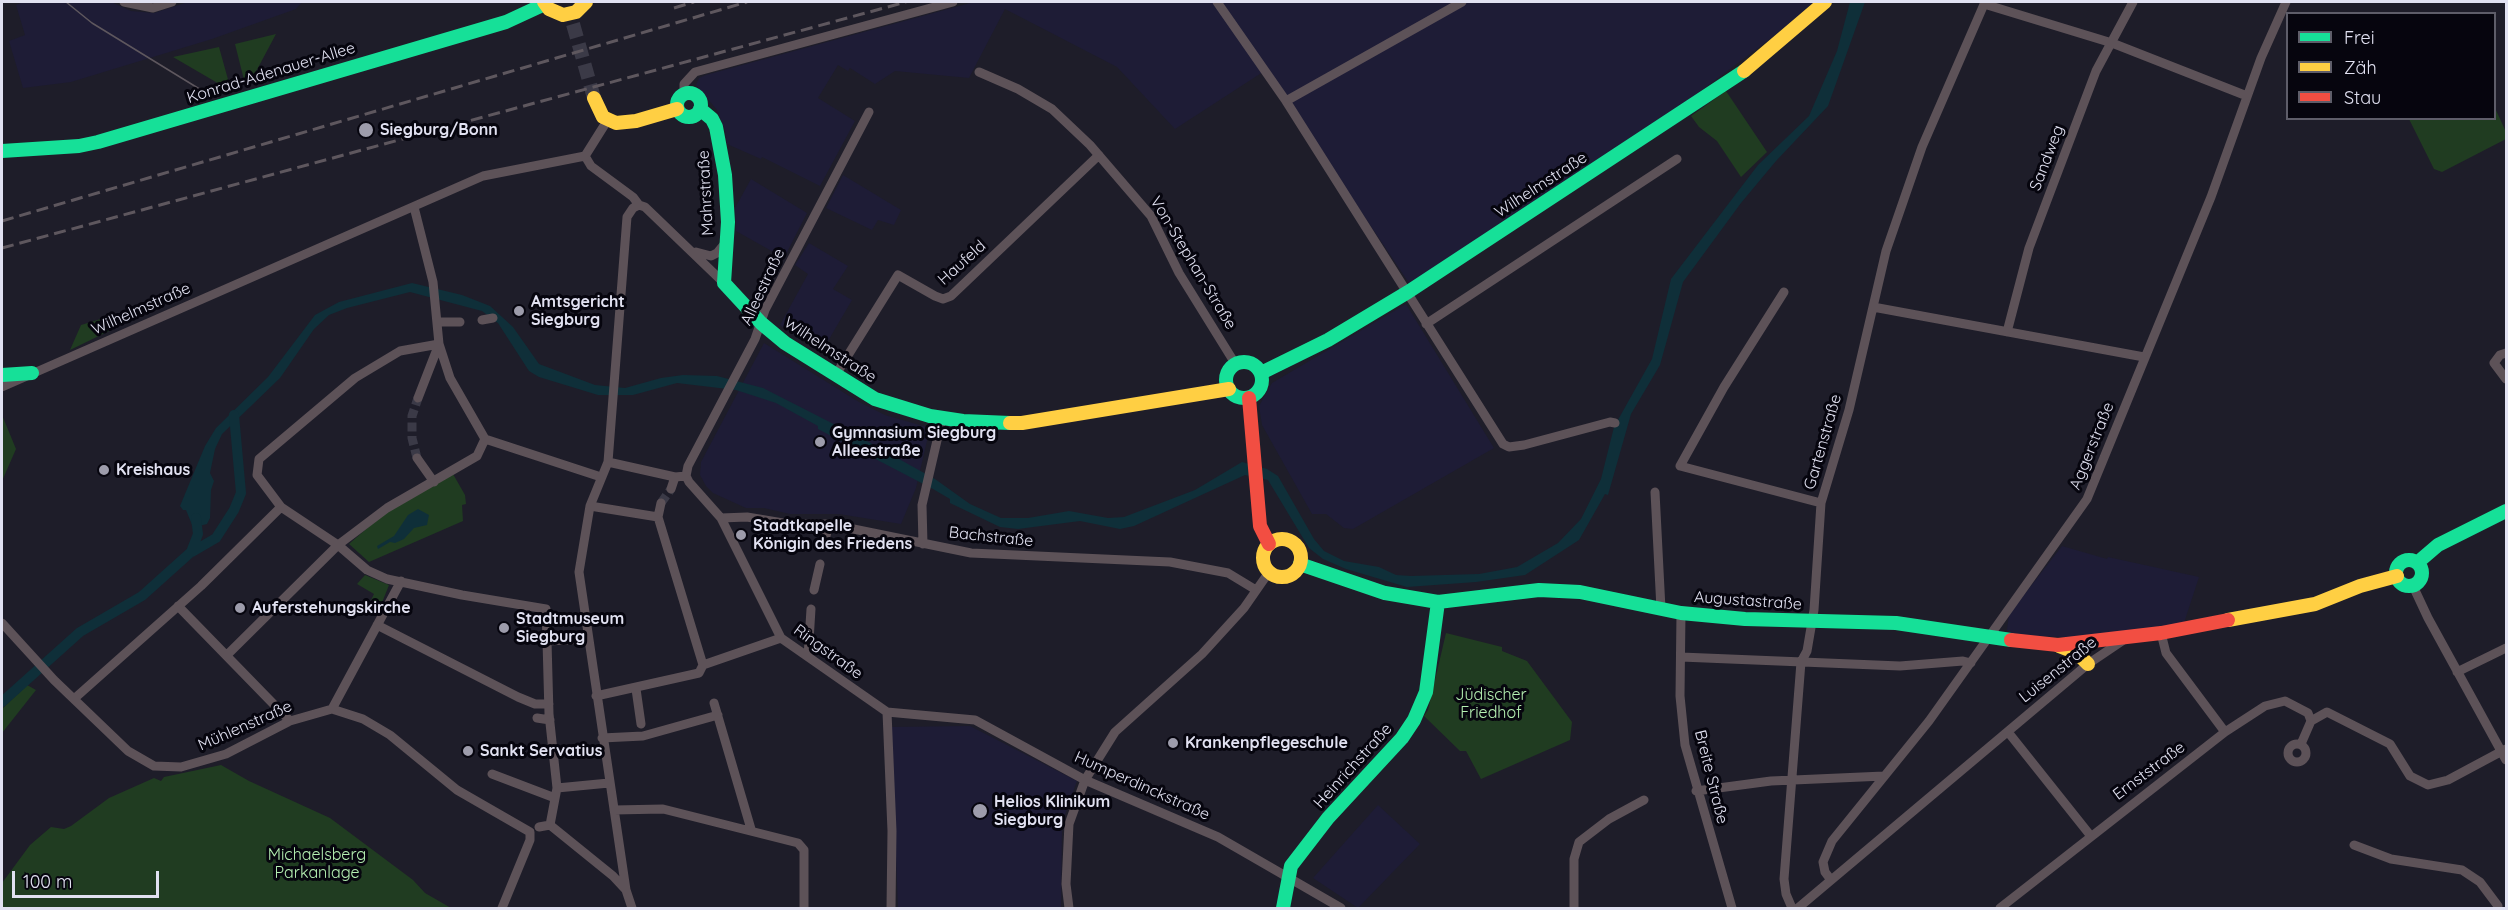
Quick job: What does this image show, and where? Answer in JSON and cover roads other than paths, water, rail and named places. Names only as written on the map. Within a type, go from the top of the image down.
[{"type":"main road","points":[[544,3],[556,13],[572,19],[586,2]]},
{"type":"main road","name":"Wilhelmstraße","points":[[1261,373],[1328,339],[1408,292],[1746,69],[1825,2]]},
{"type":"main road","name":"Konrad-Adenauer-Allee","points":[[2,151],[79,146],[98,142],[383,56],[506,22],[544,3]]},
{"type":"main road","points":[[684,94],[695,94],[700,101],[700,109],[696,115],[688,117],[677,109],[678,99],[684,94]]},
{"type":"main road","points":[[594,98],[599,112],[608,121],[622,124],[677,109]]},
{"type":"main road","name":"Mahrstraße","points":[[700,109],[712,119],[719,136],[728,222],[724,283]]},
{"type":"main road","name":"Wilhelmstraße","points":[[724,283],[760,323],[835,376],[875,399],[907,410],[942,418],[1022,423],[1228,389]]},
{"type":"main road","points":[[1250,398],[1235,396],[1228,389],[1227,378],[1236,365],[1247,363],[1261,373],[1261,387],[1250,398],[1260,526],[1269,544],[1263,560],[1269,572],[1279,576],[1289,575],[1300,564],[1300,553],[1293,543],[1284,539],[1269,544]]},
{"type":"main road","points":[[2,375],[32,373]]},
{"type":"main road","points":[[2417,563],[2438,545],[2506,511]]},
{"type":"main road","points":[[2409,560],[2417,563],[2422,569],[2422,578],[2413,586],[2401,583],[2397,576],[2397,568],[2409,560]]},
{"type":"main road","name":"Augustastraße","points":[[1300,564],[1385,594],[1438,602],[1539,590],[1580,592],[1681,613],[1812,622],[1896,623],[1988,638],[2058,645],[2125,639]]},
{"type":"main road","name":"Luisenstraße","points":[[2125,639],[2315,604],[2360,586],[2397,576]]},
{"type":"main road","name":"Heinrichstraße","points":[[1282,909],[1287,875],[1328,818],[1402,738],[1414,720],[1426,692],[1433,655],[1438,602]]},
{"type":"main road","name":"Augustastraße","points":[[2058,645],[2077,653],[2088,664]]},
{"type":"street","points":[[124,2],[153,8],[172,2]]},
{"type":"street","points":[[684,94],[684,84],[695,72],[953,2]]},
{"type":"street","points":[[1217,2],[1286,101],[1503,444],[1509,447],[1524,445],[1610,422],[1615,423]]},
{"type":"street","points":[[1286,101],[1462,2]]},
{"type":"street","name":"Sandweg","points":[[2007,332],[2029,248],[2096,71],[2133,2]]},
{"type":"street","name":"Aggerstraße","points":[[1831,880],[1823,862],[1827,850],[1929,721],[2087,499],[2211,197],[2247,96],[2286,2]]},
{"type":"street","points":[[1984,3],[2112,42],[2247,96]]},
{"type":"street","name":"Gartenstraße","points":[[1792,909],[1786,894],[1784,879],[1791,780],[1801,662],[1807,651],[1812,622],[1821,502],[1849,410],[1884,258],[1922,147],[1984,3]]},
{"type":"street","name":"Von-Stephan-Straße","points":[[980,72],[1018,89],[1052,109],[1098,155],[1151,216],[1179,273],[1236,365]]},
{"type":"street","name":"Alleestraße","points":[[686,476],[688,466],[728,390],[765,310],[869,112]]},
{"type":"street","points":[[585,156],[608,121]]},
{"type":"street","name":"Haufeld","points":[[835,376],[894,278],[902,275],[943,299],[951,296],[1098,155]]},
{"type":"street","name":"Wilhelmstraße","points":[[2,387],[72,358],[147,321],[294,261],[483,176],[585,156],[591,166],[633,197],[639,206],[645,207],[724,283]]},
{"type":"street","points":[[1426,324],[1677,159]]},
{"type":"street","points":[[632,909],[626,890],[621,839],[609,783],[579,572],[591,506],[608,462],[627,218],[633,208],[639,206]]},
{"type":"street","points":[[414,207],[433,288],[439,344],[450,378],[485,439],[601,477]]},
{"type":"street","points":[[693,251],[711,256],[717,253],[726,242]]},
{"type":"street","points":[[1784,292],[1724,387],[1680,466],[1821,502]]},
{"type":"street","points":[[1873,307],[2144,357]]},
{"type":"street","points":[[437,322],[493,318]]},
{"type":"street","points":[[439,344],[400,351],[355,378],[259,459],[257,475],[281,507],[338,545],[367,570],[401,581],[462,595],[546,609],[549,704],[556,793],[550,825]]},
{"type":"street","points":[[418,398],[439,344]]},
{"type":"street","points":[[2506,353],[2500,355],[2494,363],[2506,379]]},
{"type":"street","points":[[923,544],[922,504],[942,418]]},
{"type":"street","points":[[227,655],[338,545],[387,508],[477,456],[485,439]]},
{"type":"street","points":[[417,458],[434,482]]},
{"type":"street","points":[[608,462],[675,477],[686,476]]},
{"type":"street","name":"Ringstraße","points":[[686,476],[721,518],[781,638],[887,712]]},
{"type":"street","points":[[671,489],[675,477]]},
{"type":"street","points":[[1655,492],[1661,609]]},
{"type":"street","points":[[596,696],[636,689],[699,673],[703,664],[658,517],[661,503]]},
{"type":"street","points":[[591,506],[658,517]]},
{"type":"street","points":[[75,698],[178,606],[281,507]]},
{"type":"street","name":"Bachstraße","points":[[721,518],[747,517],[789,524],[829,524],[971,553],[1170,562],[1228,573],[1256,590]]},
{"type":"street","points":[[825,540],[829,524]]},
{"type":"street","points":[[814,590],[820,564]]},
{"type":"street","points":[[1069,909],[1066,884],[1069,824],[1085,780],[1115,732],[1203,654],[1244,608],[1269,572]]},
{"type":"street","points":[[401,581],[332,709],[363,719],[390,735],[450,785],[530,832],[530,840],[502,909]]},
{"type":"street","points":[[2301,744],[2311,720],[2327,711],[2390,744],[2410,776],[2428,785],[2448,780],[2505,754],[2457,672],[2413,586]]},
{"type":"street","points":[[178,606],[290,721]]},
{"type":"street","points":[[808,657],[811,609]]},
{"type":"street","name":"Breite Straße","points":[[1681,613],[1680,696],[1685,745],[1696,791],[1732,909]]},
{"type":"street","name":"Mühlenstraße","points":[[2,623],[46,671],[128,751],[158,767],[181,767],[226,754],[290,721],[332,709]]},
{"type":"street","points":[[377,625],[518,697],[536,704],[549,704]]},
{"type":"street","points":[[2161,633],[2166,653],[2224,732]]},
{"type":"street","points":[[703,664],[781,638]]},
{"type":"street","points":[[547,641],[587,639]]},
{"type":"street","name":"Luisenstraße","points":[[1798,909],[2088,664],[2125,639]]},
{"type":"street","points":[[2457,672],[2506,648]]},
{"type":"street","points":[[1681,657],[1900,666],[1963,660],[1971,663]]},
{"type":"street","points":[[636,689],[641,724]]},
{"type":"street","name":"Ernststraße","points":[[2000,909],[2090,835],[2224,732],[2278,701],[2290,703],[2306,711],[2311,720]]},
{"type":"street","points":[[714,703],[751,829]]},
{"type":"street","points":[[887,712],[892,831],[891,909]]},
{"type":"street","name":"Humperdinckstraße","points":[[887,712],[975,720],[1085,780],[1218,837],[1287,875],[1341,909]]},
{"type":"street","points":[[602,738],[643,736],[718,715]]},
{"type":"street","points":[[537,718],[550,720]]},
{"type":"street","points":[[2008,732],[2090,835]]},
{"type":"street","points":[[492,774],[556,793],[609,783]]},
{"type":"street","points":[[1696,791],[1791,780],[1884,776]]},
{"type":"street","points":[[1574,909],[1574,859],[1579,842],[1609,819],[1644,800]]},
{"type":"street","points":[[614,810],[663,809],[751,829],[802,846],[804,909]]},
{"type":"street","points":[[539,827],[550,825],[613,876],[626,890]]},
{"type":"street","points":[[2354,844],[2391,859],[2462,870],[2480,882],[2499,906]]},
{"type":"water","points":[[1850,2],[1865,2],[1828,106],[1776,161],[1741,203],[1683,282],[1660,365],[1631,414],[1608,495],[1605,494],[1579,540],[1525,575],[1476,582],[1407,587],[1346,569],[1323,559],[1309,548],[1268,480],[1245,475],[1134,526],[1120,529],[1080,521],[1018,529],[1000,527],[950,503],[950,499],[933,489],[818,429],[818,426],[776,403],[736,390],[677,383],[633,395],[598,395],[539,377],[529,371],[498,323],[482,311],[410,292],[347,308],[329,315],[314,329],[280,378],[222,434],[215,449],[210,473],[214,481],[211,490],[210,518],[207,524],[199,526],[200,531],[195,532],[186,510],[180,506],[205,446],[216,428],[268,377],[315,315],[339,302],[412,283],[462,295],[490,306],[513,327],[539,364],[595,385],[625,388],[661,378],[683,375],[717,376],[763,388],[863,439],[935,479],[970,504],[1001,518],[1028,518],[1069,511],[1108,518],[1124,517],[1195,490],[1242,462],[1267,469],[1278,476],[1314,539],[1324,551],[1344,561],[1379,567],[1396,575],[1411,576],[1479,574],[1517,567],[1558,543],[1581,519],[1601,479],[1614,427],[1652,359],[1671,279],[1758,165],[1809,116],[1837,51]]},
{"type":"water","points":[[418,509],[429,515],[427,525],[414,528],[404,539],[395,543],[390,542],[378,549],[377,546],[394,536],[408,515]]},
{"type":"waterway","points":[[192,552],[216,538],[234,510],[241,493],[234,415]]},
{"type":"waterway","points":[[2,702],[80,632],[142,596],[191,552],[198,534],[196,518]]},
{"type":"tunnel","points":[[573,24],[594,98]]},
{"type":"tunnel","points":[[417,458],[412,438],[412,416],[418,398]]},
{"type":"tunnel","points":[[661,503],[671,489]]},
{"type":"tram line","points":[[66,2],[92,23],[206,93]]},
{"type":"railway","points":[[674,8],[694,2]]},
{"type":"railway","points":[[2,221],[747,2]]},
{"type":"railway","points":[[2,248],[906,2]]},
{"type":"place","name":"Siegburg/Bonn","points":[[366,130]]},
{"type":"place","name":"Amtsgericht Siegburg","points":[[519,311]]},
{"type":"place","name":"Gymnasium Siegburg Alleestraße","points":[[820,442]]},
{"type":"place","name":"Kreishaus","points":[[104,470]]},
{"type":"place","name":"Stadtkapelle Königin des Friedens","points":[[741,535]]},
{"type":"place","name":"Auferstehungskirche","points":[[240,608]]},
{"type":"place","name":"Stadtmuseum Siegburg","points":[[504,628]]},
{"type":"place","name":"Krankenpflegeschule","points":[[1173,743]]},
{"type":"place","name":"Sankt Servatius","points":[[468,751]]},
{"type":"place","name":"Helios Klinikum Siegburg","points":[[980,811]]},
{"type":"park label","name":"Jüdischer Friedhof","points":[[1491,704]]},
{"type":"park label","name":"Michaelsberg Parkanlage","points":[[317,864]]}]
